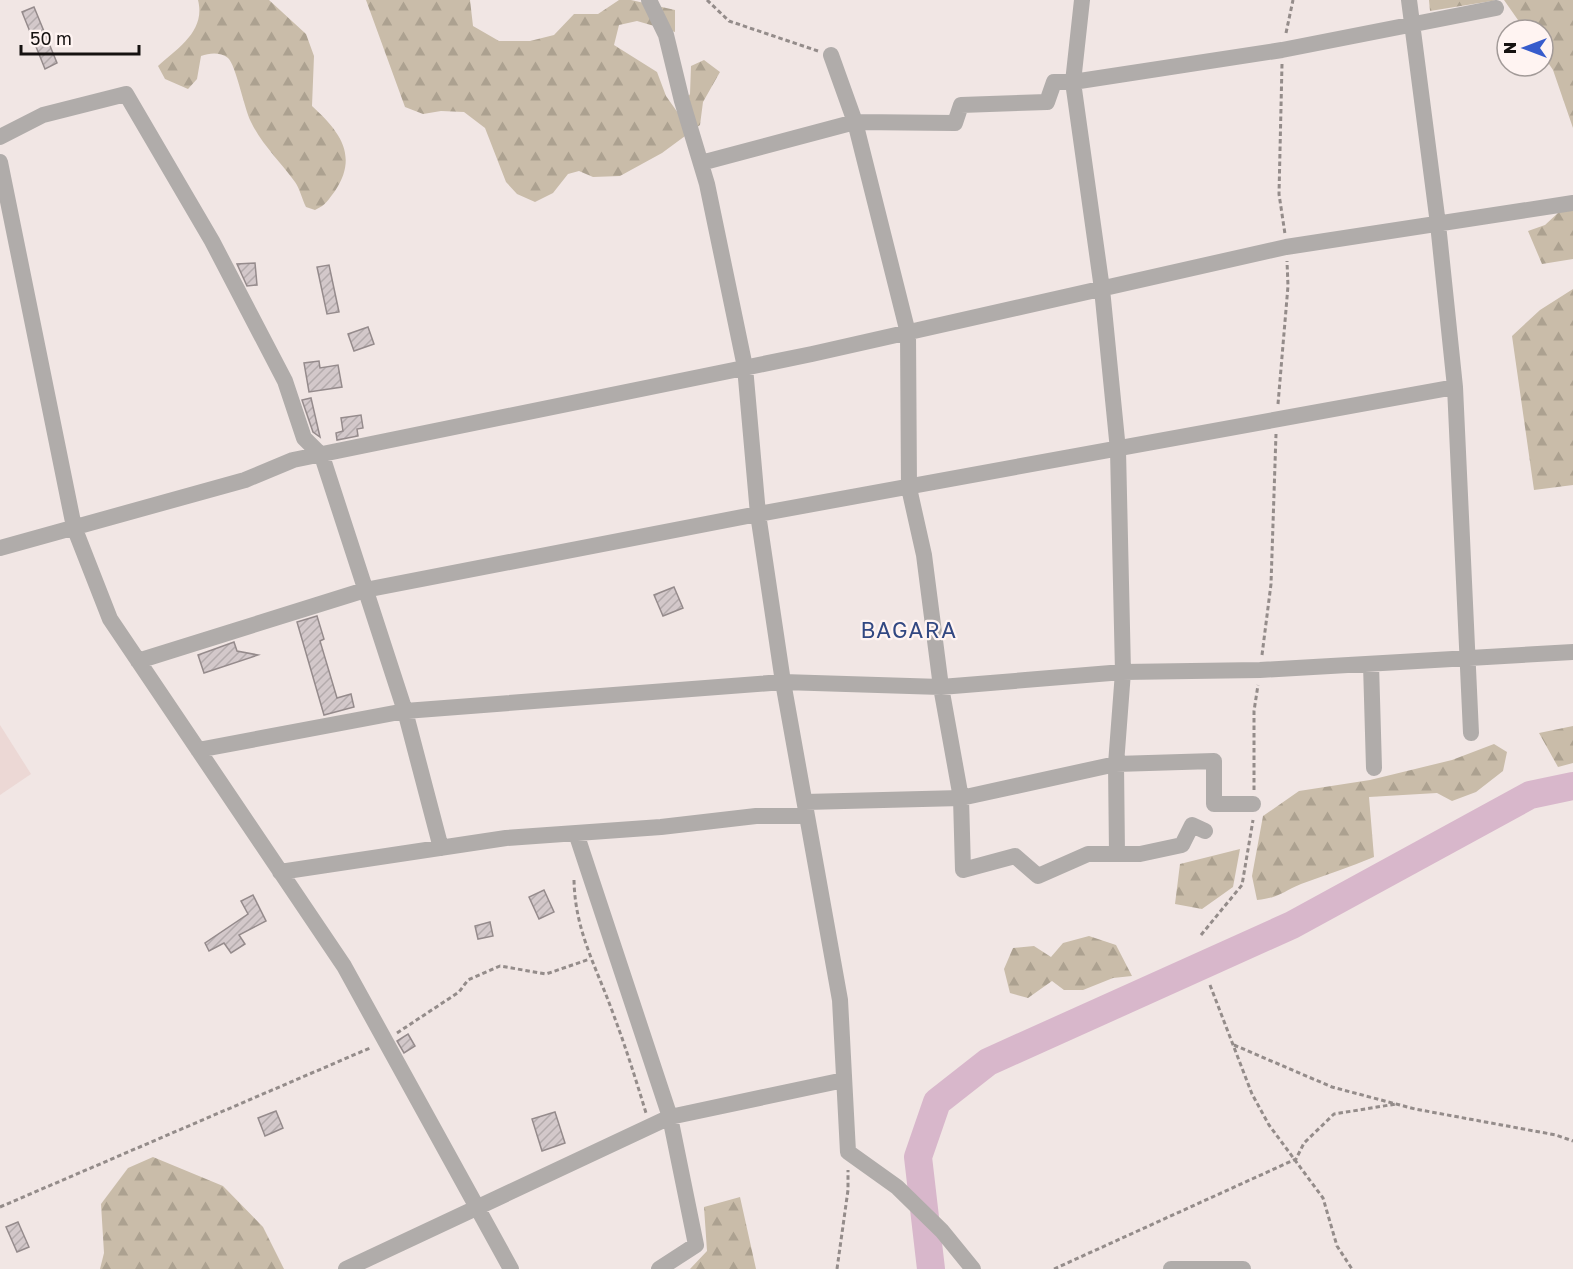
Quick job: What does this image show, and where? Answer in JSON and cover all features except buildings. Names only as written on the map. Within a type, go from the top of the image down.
[{"type":"street","points":[[649,0],[666,35],[682,101],[701,163],[745,367],[758,514],[783,682],[840,1000],[848,1152],[897,1187],[942,1231],[973,1269]]},
{"type":"street","points":[[1082,0],[1073,82],[1102,289],[1118,450],[1123,672],[1116,764],[1117,854]]},
{"type":"street","points":[[1409,0],[1438,224],[1455,387],[1471,733]]},
{"type":"street","points":[[701,163],[855,122],[955,123],[961,105],[1047,102],[1054,82],[1073,82],[1282,50],[1496,8]]},
{"type":"street","points":[[831,55],[855,122],[908,333],[909,488],[924,555],[941,687],[961,798],[963,870],[1015,856],[1038,876],[1088,854],[1140,854],[1182,845],[1192,825],[1204,831]]},
{"type":"street","points":[[0,137],[43,114],[126,94],[228,271],[285,381],[304,438],[322,456],[405,711],[441,848]]},
{"type":"street","points":[[0,162],[74,527],[110,619],[344,966],[511,1269]]},
{"type":"street","points":[[0,548],[245,480],[293,460],[322,456],[563,403],[908,333],[1286,247],[1573,203]]},
{"type":"street","points":[[138,661],[365,590],[758,514],[1455,387]]},
{"type":"street","points":[[198,750],[405,711],[783,682],[941,687],[1123,672],[1260,670],[1573,652]]},
{"type":"street","points":[[1371,664],[1374,768]]},
{"type":"street","points":[[280,872],[506,838],[756,816],[806,809],[961,798],[1116,764],[1214,761],[1215,804],[1253,804]]},
{"type":"street","points":[[576,833],[670,1117],[696,1245],[658,1269]]},
{"type":"street","points":[[346,1269],[670,1117],[844,1080]]},
{"type":"street","points":[[1171,1269],[1243,1269]]},
{"type":"path","points":[[707,0],[729,21],[831,55]]},
{"type":"path","points":[[1201,935],[1242,885],[1253,825],[1254,711],[1271,584],[1279,368],[1288,286],[1286,247],[1279,194],[1282,50],[1293,0]]},
{"type":"path","points":[[574,871],[575,908],[590,959],[614,1014],[651,1126]]},
{"type":"path","points":[[0,1207],[386,1041],[459,992],[468,980],[500,966],[546,974],[590,959]]},
{"type":"path","points":[[1210,984],[1252,1094],[1269,1125],[1323,1198],[1337,1246],[1352,1269]]},
{"type":"path","points":[[1234,1045],[1332,1087],[1396,1104],[1556,1135],[1573,1141]]},
{"type":"path","points":[[1053,1269],[1296,1159],[1304,1143],[1334,1114],[1396,1104]]},
{"type":"path","points":[[837,1269],[848,1190],[848,1152]]},
{"type":"shaded area","points":[[0,725],[31,774],[0,795]]},
{"type":"green space","points":[[198,0],[269,0],[306,34],[314,56],[312,106],[337,134],[343,144],[345,155],[342,178],[335,191],[319,208],[315,210],[306,207],[295,182],[255,130],[228,58],[215,54],[201,56],[197,79],[188,89],[165,79],[158,66],[182,45],[194,30],[198,21]]},
{"type":"green space","points":[[366,0],[470,0],[473,26],[499,41],[530,41],[554,35],[574,14],[598,14],[619,0],[631,0],[675,10],[675,32],[637,21],[619,25],[614,45],[657,72],[666,96],[678,113],[690,94],[691,66],[704,60],[720,72],[703,102],[700,125],[662,153],[620,176],[593,177],[579,171],[568,174],[553,193],[535,202],[517,194],[506,182],[485,128],[464,112],[441,111],[423,114],[405,107]]},
{"type":"green space","points":[[1429,0],[1498,0],[1430,11]]},
{"type":"green space","points":[[1504,0],[1573,0],[1573,128],[1555,76],[1555,18],[1517,18]]},
{"type":"green space","points":[[1573,199],[1573,259],[1542,264],[1528,231],[1545,225]]},
{"type":"green space","points":[[1573,289],[1573,485],[1534,490],[1512,336],[1540,310]]},
{"type":"green space","points":[[1573,726],[1573,763],[1558,767],[1539,733]]},
{"type":"green space","points":[[1494,744],[1507,752],[1503,771],[1476,792],[1452,801],[1437,793],[1369,797],[1374,857],[1301,884],[1276,896],[1257,900],[1252,876],[1263,816],[1299,791],[1370,780],[1452,760]]},
{"type":"green space","points":[[1240,849],[1233,887],[1202,909],[1175,904],[1180,864]]},
{"type":"green space","points":[[1089,936],[1116,945],[1132,976],[1113,978],[1083,990],[1064,990],[1052,981],[1028,998],[1010,993],[1004,969],[1013,948],[1034,946],[1051,957],[1063,943]]},
{"type":"green space","points":[[153,1157],[223,1186],[263,1227],[284,1269],[100,1269],[104,1253],[101,1204],[128,1168]]},
{"type":"green space","points":[[740,1197],[756,1269],[690,1269],[707,1251],[704,1207]]},
{"type":"waterway","points":[[931,1269],[918,1157],[937,1102],[988,1062],[1292,925],[1530,795],[1573,786]]},
{"type":"district","name":"BAGARA","points":[[909,629]]}]
